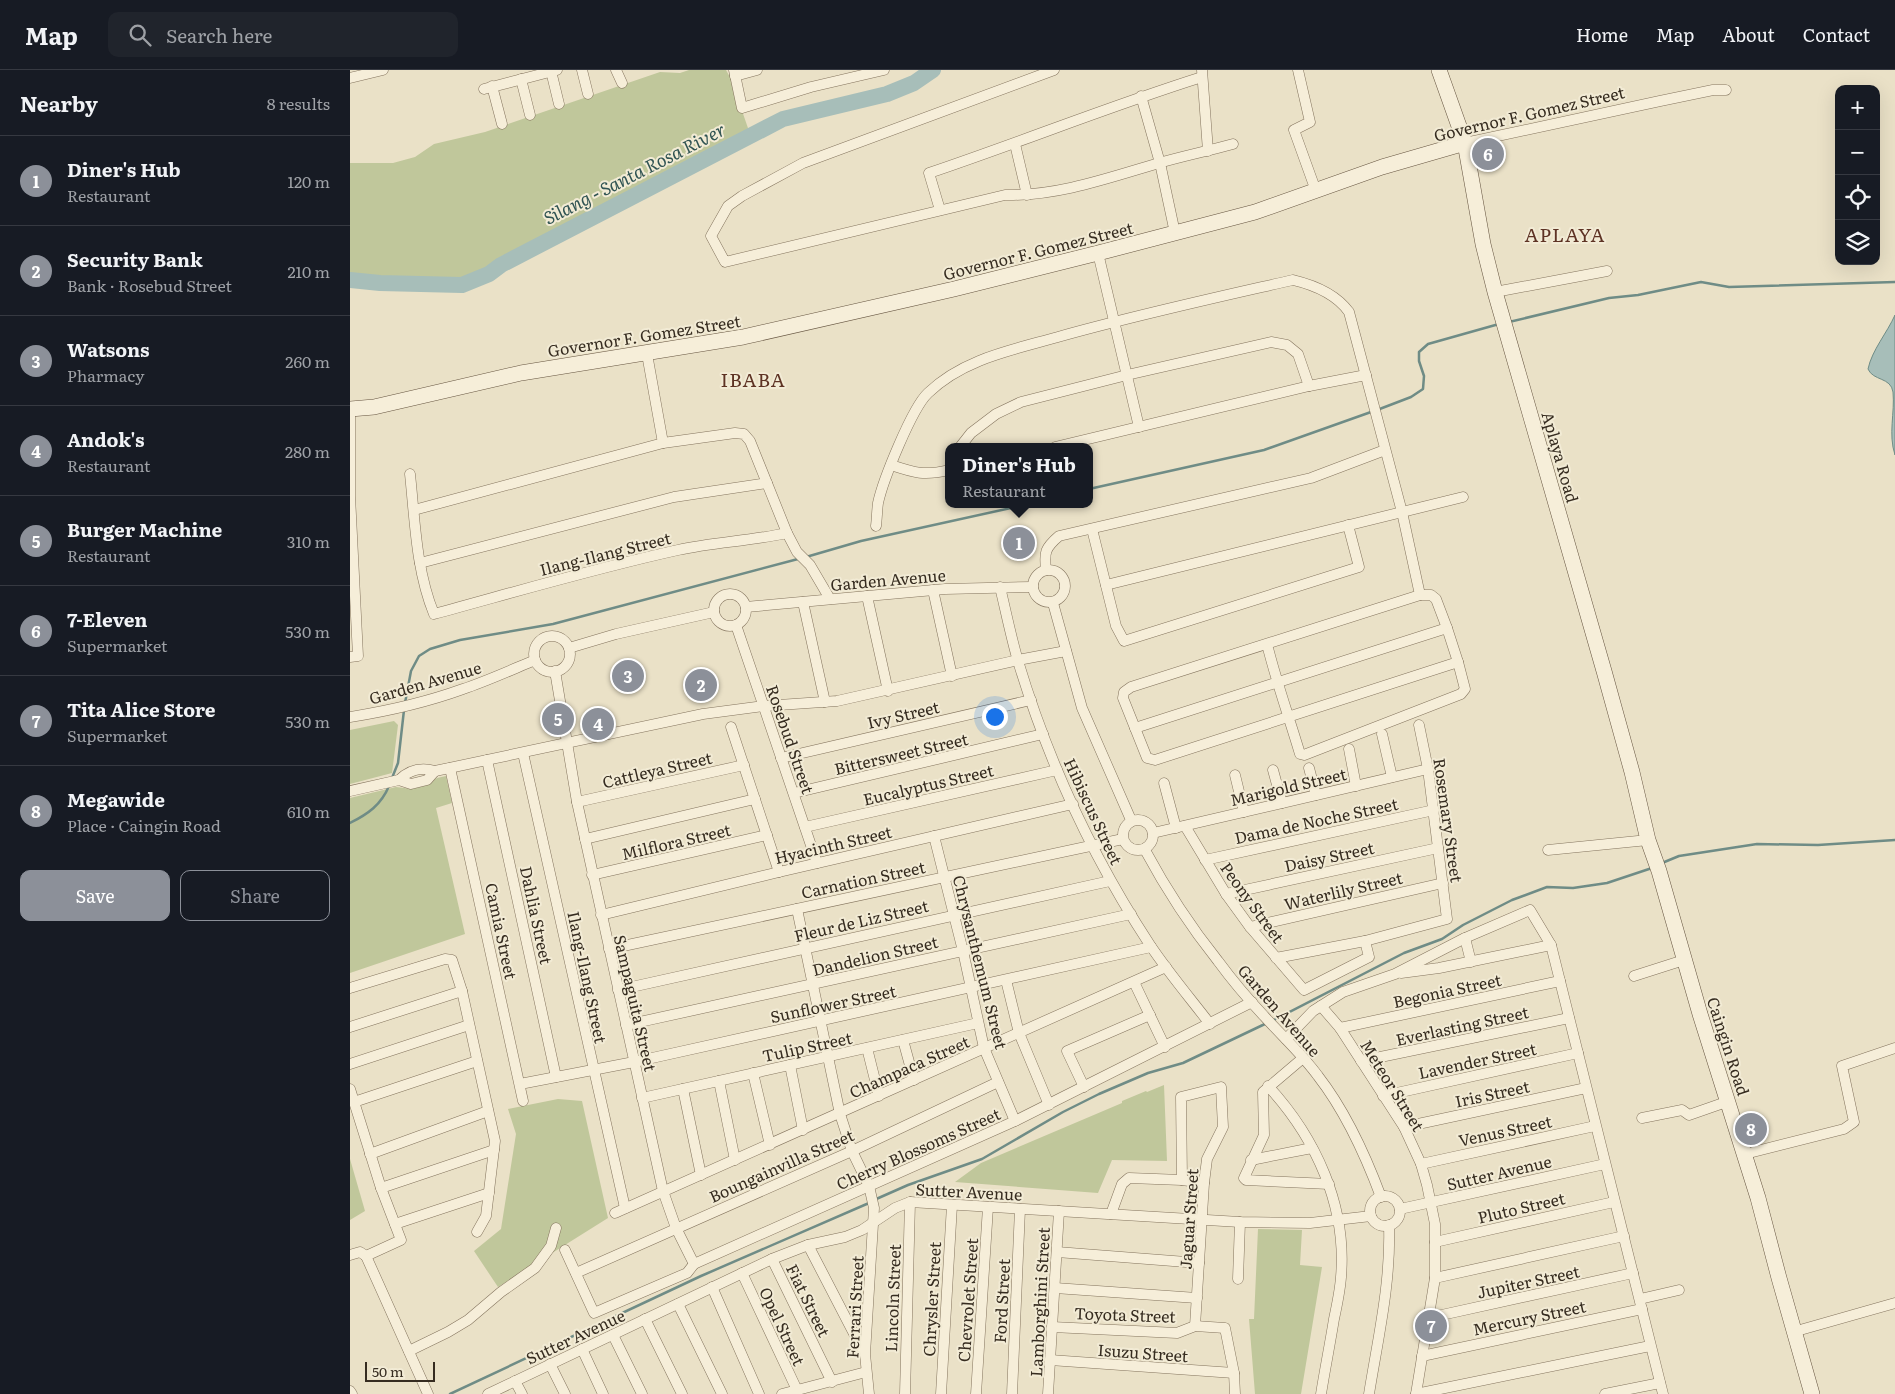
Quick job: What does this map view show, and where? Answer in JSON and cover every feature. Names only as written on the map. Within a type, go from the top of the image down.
[{"type":"street","points":[[350,78],[383,70]]},
{"type":"street","points":[[582,70],[588,94]]},
{"type":"street","points":[[616,70],[622,83]]},
{"type":"street","points":[[757,70],[734,73],[742,108],[884,70]]},
{"type":"street","points":[[1054,70],[802,163],[742,196],[728,206],[711,236],[725,262],[1005,195],[1027,195],[1098,182],[1233,144]]},
{"type":"street","points":[[1298,70],[1310,122],[1294,130],[1316,191]]},
{"type":"street","name":"Aplaya Road","points":[[1439,70],[1465,144],[1483,244],[1502,320],[1632,772],[1650,846]]},
{"type":"street","points":[[502,124],[488,88],[554,71],[559,104]]},
{"type":"street","points":[[940,210],[930,173],[1015,144],[1202,74],[1208,151]]},
{"type":"street","points":[[522,79],[530,115]]},
{"type":"street","name":"Governor F. Gomez Street","points":[[350,409],[374,407],[520,373],[647,354],[797,326],[1098,253],[1254,212],[1382,167],[1465,144],[1713,90],[1726,90]]},
{"type":"street","points":[[1142,96],[1160,163],[1175,233]]},
{"type":"street","points":[[1015,144],[1027,195]]},
{"type":"street","points":[[1098,253],[1139,427]]},
{"type":"street","points":[[1495,292],[1607,271]]},
{"type":"street","points":[[876,526],[878,503],[891,466],[912,417],[927,394],[955,372],[985,358],[1114,321],[1293,280],[1310,284],[1341,302],[1349,312],[1402,512],[1420,595]]},
{"type":"street","points":[[963,443],[971,432],[996,414],[1021,402],[1127,375],[1271,342],[1287,345],[1298,354],[1308,386]]},
{"type":"street","points":[[647,354],[663,443]]},
{"type":"street","points":[[1072,443],[1308,386],[1366,375]]},
{"type":"street","points":[[350,409],[354,656]]},
{"type":"street","points":[[414,510],[663,443],[744,434],[750,441],[797,552],[810,565],[830,599]]},
{"type":"street","points":[[1046,570],[1044,555],[1048,545],[1059,536],[1311,478],[1385,450]]},
{"type":"street","points":[[891,466],[930,475],[945,471]]},
{"type":"street","points":[[410,474],[420,563],[674,497],[767,483]]},
{"type":"street","points":[[1106,585],[1463,497]]},
{"type":"street","points":[[1092,529],[1116,626],[1124,641],[1359,566],[1348,525]]},
{"type":"street","name":"Ilang-Ilang Street","points":[[420,563],[428,599],[434,614],[680,549],[760,539],[787,532]]},
{"type":"street","points":[[1046,570],[1057,572],[1064,580],[1065,586],[1062,596],[1053,603],[1039,600],[1034,594],[1032,587],[1036,576],[1046,570]]},
{"type":"street","name":"Hibiscus Street","points":[[1000,587],[1018,660],[1031,700],[1058,770],[1091,845],[1130,914],[1166,967],[1210,1024]]},
{"type":"street","name":"Garden Avenue","points":[[746,608],[933,590],[1032,587]]},
{"type":"street","points":[[933,590],[952,676]]},
{"type":"street","points":[[728,594],[740,597],[746,608],[744,618],[736,625],[729,626],[722,624],[714,612],[718,600],[728,594]]},
{"type":"street","points":[[1267,644],[1276,682],[1288,716],[1300,754],[1304,755],[1461,694],[1465,689],[1458,662],[1436,599],[1431,595],[1420,595],[1131,687],[1124,692],[1123,698],[1147,758],[1155,760],[1288,716],[1458,662]]},
{"type":"street","points":[[867,596],[888,691]]},
{"type":"street","points":[[804,602],[825,702]]},
{"type":"street","points":[[1053,603],[1082,708],[1131,820]]},
{"type":"street","points":[[569,648],[616,634],[714,612]]},
{"type":"street","name":"Rosebud Street","points":[[736,625],[817,863]]},
{"type":"street","points":[[1135,728],[1447,628]]},
{"type":"street","points":[[546,637],[560,638],[566,642],[569,648],[570,656],[567,664],[561,669],[548,671],[542,669],[535,660],[535,646],[546,637]]},
{"type":"street","points":[[350,791],[398,780],[408,772],[424,768],[436,771],[674,720],[764,706],[837,701],[888,691],[1018,660],[1066,652]]},
{"type":"street","name":"Garden Avenue","points":[[350,716],[421,702],[462,690],[535,660]]},
{"type":"street","name":"Sampaguita Street","points":[[555,671],[584,838],[663,1191],[676,1228],[694,1264]]},
{"type":"street","name":"Ivy Street","points":[[781,758],[1031,700]]},
{"type":"street","name":"Rosemary Street","points":[[1365,941],[1447,919],[1434,810],[1419,725]]},
{"type":"street","points":[[731,727],[779,872]]},
{"type":"street","name":"Bittersweet Street","points":[[794,793],[1044,734]]},
{"type":"street","points":[[1382,734],[1392,777]]},
{"type":"street","points":[[1349,749],[1356,786]]},
{"type":"street","name":"Ilang-Ilang Street","points":[[523,753],[626,1208]]},
{"type":"street","name":"Dahlia Street","points":[[488,760],[556,1077]]},
{"type":"street","name":"Cattleya Street","points":[[577,802],[744,765]]},
{"type":"street","name":"Camia Street","points":[[450,768],[523,1101]]},
{"type":"street","points":[[1309,768],[1316,795]]},
{"type":"street","name":"Marigold Street","points":[[1153,833],[1428,769]]},
{"type":"street","name":"Eucalyptus Street","points":[[805,827],[1058,770]]},
{"type":"street","points":[[1273,770],[1282,803]]},
{"type":"street","points":[[1235,775],[1244,812]]},
{"type":"street","name":"Peony Street","points":[[1164,782],[1181,827],[1226,894],[1250,928],[1304,990],[1369,957],[1365,941]]},
{"type":"street","points":[[584,838],[755,799]]},
{"type":"street","name":"Hyacinth Street","points":[[601,915],[1073,804]]},
{"type":"street","name":"Dama de Noche Street","points":[[1204,860],[1434,810]]},
{"type":"street","points":[[1131,820],[1144,820],[1152,828],[1153,833],[1153,839],[1145,850],[1132,849],[1126,845],[1123,839],[1124,828],[1131,820]]},
{"type":"street","name":"Milflora Street","points":[[592,875],[767,835]]},
{"type":"street","name":"Chrysanthemum Street","points":[[934,836],[963,951],[984,1048],[1015,1121]]},
{"type":"street","name":"Carnation Street","points":[[609,949],[1123,839]]},
{"type":"street","points":[[1548,850],[1650,846]]},
{"type":"street","name":"Caingin Road","points":[[1650,846],[1745,1154],[1793,1332],[1812,1394]]},
{"type":"street","name":"Daisy Street","points":[[1226,894],[1438,848]]},
{"type":"street","name":"Garden Avenue","points":[[1145,850],[1165,887],[1191,926],[1263,1015],[1318,1076],[1347,1120],[1371,1170],[1381,1197]]},
{"type":"street","name":"Fleur de Liz Street","points":[[618,990],[1110,880]]},
{"type":"street","name":"Waterlily Street","points":[[1250,928],[1443,882]]},
{"type":"street","name":"Ferrari Street","points":[[797,909],[840,1114],[852,1151],[870,1189],[874,1208],[865,1354],[868,1394]]},
{"type":"street","points":[[1286,1039],[1313,1011],[1343,992],[1395,974],[1434,952],[1530,910],[1551,945],[1663,1394]]},
{"type":"street","name":"Dandelion Street","points":[[626,1024],[814,985],[1130,914]]},
{"type":"street","points":[[1464,938],[1471,962]]},
{"type":"street","points":[[1276,958],[1365,941]]},
{"type":"street","points":[[1395,974],[1439,968],[1551,945]]},
{"type":"street","name":"Sunflower Street","points":[[520,1084],[634,1062],[1152,947]]},
{"type":"street","points":[[1434,952],[1439,968]]},
{"type":"street","points":[[350,988],[445,959],[452,960],[462,991],[495,1141],[486,1216],[477,1232]]},
{"type":"street","points":[[1634,976],[1684,960]]},
{"type":"street","name":"Champaca Street","points":[[663,1191],[840,1114],[1166,967]]},
{"type":"street","points":[[1006,980],[1019,1033],[1049,1105]]},
{"type":"street","name":"Begonia Street","points":[[1340,1028],[1560,981]]},
{"type":"street","points":[[1134,982],[1165,1047]]},
{"type":"street","points":[[350,1027],[462,991]]},
{"type":"street","name":"Cherry Blossoms Street","points":[[576,1273],[594,1313],[687,1273],[694,1264],[870,1189],[1049,1105],[1252,1002]]},
{"type":"street","name":"Meteor Street","points":[[1321,1006],[1340,1028],[1404,1127],[1421,1164],[1431,1203],[1435,1224],[1435,1278],[1416,1394]]},
{"type":"street","points":[[1084,1087],[1067,1051],[1150,1015]]},
{"type":"street","name":"Everlasting Street","points":[[1361,1061],[1569,1018]]},
{"type":"street","name":"Tulip Street","points":[[642,1098],[978,1023]]},
{"type":"street","points":[[350,1064],[469,1025]]},
{"type":"street","points":[[903,1040],[914,1080]]},
{"type":"street","points":[[867,1048],[879,1096]]},
{"type":"street","points":[[1745,1154],[1844,1130],[1854,1122],[1842,1066],[1895,1048]]},
{"type":"street","name":"Lavender Street","points":[[1383,1096],[1578,1053]]},
{"type":"street","points":[[1303,1058],[1263,1092],[1264,1135],[1244,1176],[1246,1180],[1330,1184]]},
{"type":"street","points":[[354,1102],[476,1061]]},
{"type":"street","points":[[790,1065],[804,1130]]},
{"type":"street","points":[[752,1074],[770,1144]]},
{"type":"street","points":[[718,1081],[735,1160]]},
{"type":"street","name":"Boungainvilla Street","points":[[576,1273],[852,1151],[998,1082]]},
{"type":"street","points":[[1268,1086],[1286,1106],[1312,1148],[1330,1184],[1339,1221],[1342,1259],[1341,1279],[1321,1394]]},
{"type":"street","name":"Jaguar Street","points":[[1182,1180],[1181,1097],[1221,1087],[1223,1127],[1207,1158],[1204,1183],[1195,1326]]},
{"type":"street","name":"Iris Street","points":[[1404,1127],[1586,1088]]},
{"type":"street","points":[[350,1089],[381,1188],[401,1240],[366,1256]]},
{"type":"street","points":[[683,1089],[701,1175]]},
{"type":"street","points":[[1642,1118],[1682,1110],[1688,1114],[1728,1102]]},
{"type":"street","points":[[370,1154],[488,1111]]},
{"type":"street","name":"Venus Street","points":[[1421,1164],[1595,1126]]},
{"type":"street","points":[[1251,1160],[1312,1148]]},
{"type":"street","points":[[381,1188],[494,1150]]},
{"type":"street","name":"Sutter Avenue","points":[[1400,1209],[1605,1164]]},
{"type":"street","points":[[1111,1214],[1122,1184],[1129,1178],[1182,1180],[1204,1183]]},
{"type":"street","points":[[615,1213],[663,1191]]},
{"type":"street","points":[[395,1224],[489,1193]]},
{"type":"street","points":[[1381,1197],[1394,1198],[1400,1209],[1397,1219],[1389,1225],[1378,1224],[1371,1216],[1372,1204],[1381,1197]]},
{"type":"street","name":"Sutter Avenue","points":[[488,1394],[772,1259],[808,1245],[845,1237],[874,1222],[895,1208],[910,1202],[1240,1222],[1310,1223],[1371,1216]]},
{"type":"street","name":"Lincoln Street","points":[[904,1394],[910,1202]]},
{"type":"street","name":"Pluto Street","points":[[1435,1242],[1614,1202]]},
{"type":"street","name":"Chrysler Street","points":[[941,1394],[952,1205]]},
{"type":"street","name":"Chevrolet Street","points":[[976,1394],[988,1207]]},
{"type":"street","name":"Ford Street","points":[[1012,1394],[1020,1209]]},
{"type":"street","name":"Lamborghini Street","points":[[1048,1394],[1059,1211]]},
{"type":"street","points":[[1238,1279],[1240,1222]]},
{"type":"street","points":[[1368,1394],[1388,1280],[1389,1225]]},
{"type":"street","points":[[409,1351],[468,1320],[501,1292],[535,1268],[550,1246],[556,1228]]},
{"type":"street","points":[[1435,1278],[1624,1236]]},
{"type":"street","points":[[808,1245],[865,1354]]},
{"type":"street","points":[[565,1250],[576,1273]]},
{"type":"street","points":[[350,1255],[360,1252],[366,1256],[428,1394]]},
{"type":"street","points":[[1057,1252],[1199,1263]]},
{"type":"street","name":"Fiat Street","points":[[772,1259],[832,1382]]},
{"type":"street","name":"Jupiter Street","points":[[1428,1318],[1634,1273]]},
{"type":"street","name":"Opel Street","points":[[742,1274],[797,1390]]},
{"type":"street","points":[[712,1288],[759,1394]]},
{"type":"street","points":[[1055,1288],[1197,1298]]},
{"type":"street","name":"Mercury Street","points":[[1422,1356],[1641,1304],[1678,1290]]},
{"type":"street","points":[[1793,1332],[1895,1303]]},
{"type":"street","points":[[678,1304],[722,1394]]},
{"type":"street","points":[[645,1319],[682,1394]]},
{"type":"street","name":"Toyota Street","points":[[1052,1327],[1177,1333],[1195,1326],[1224,1328],[1234,1373]]},
{"type":"street","points":[[613,1335],[642,1394]]},
{"type":"street","points":[[1416,1394],[1650,1346]]},
{"type":"street","points":[[582,1349],[603,1394]]},
{"type":"street","name":"Isuzu Street","points":[[1050,1360],[1234,1373]]},
{"type":"street","points":[[550,1364],[565,1394]]},
{"type":"street","points":[[782,1394],[866,1372]]},
{"type":"street","points":[[1234,1373],[1236,1394]]},
{"type":"street","points":[[515,1381],[522,1394]]},
{"type":"street","points":[[1605,1394],[1660,1383]]},
{"type":"street","points":[[350,1390],[352,1394]]},
{"type":"green space","points":[[689,70],[726,70],[731,79],[749,131],[521,250],[502,256],[485,268],[462,279],[407,277],[368,279],[350,275],[350,163],[393,163],[415,157],[434,144],[485,132],[660,72],[680,73]]},
{"type":"green space","points":[[394,721],[398,725],[392,773],[350,784],[350,730]]},
{"type":"green space","points":[[446,776],[452,803],[436,808],[465,934],[350,973],[350,798],[396,787],[412,789]]},
{"type":"green space","points":[[1164,1085],[1167,1161],[1112,1160],[1098,1193],[955,1182],[981,1163],[1122,1103],[1122,1101]]},
{"type":"green space","points":[[558,1099],[582,1101],[608,1218],[498,1287],[474,1251],[501,1229],[516,1134],[508,1109]]},
{"type":"green space","points":[[350,1159],[365,1211],[350,1220]]},
{"type":"green space","points":[[1258,1229],[1302,1230],[1300,1265],[1322,1267],[1301,1394],[1255,1394],[1249,1319],[1254,1319]]},
{"type":"water","points":[[1895,315],[1895,455],[1892,439],[1892,387],[1886,381],[1870,373],[1868,369],[1873,355]]},
{"type":"waterway","name":"Silang - Santa Rosa River","points":[[350,280],[380,283],[462,285],[489,274],[501,265],[783,119],[887,94],[914,83],[933,70]]},
{"type":"waterway","points":[[1509,322],[1609,298],[1638,295],[1701,282],[1729,287],[1895,282]]},
{"type":"waterway","points":[[1377,410],[1411,397],[1423,389],[1424,376],[1419,361],[1419,352],[1428,344],[1499,324]]},
{"type":"waterway","points":[[1093,488],[1264,450],[1371,412]]},
{"type":"waterway","points":[[806,557],[861,541],[1011,508]]},
{"type":"waterway","points":[[405,703],[411,671],[419,656],[430,649],[460,640],[553,624],[798,559]]},
{"type":"waterway","points":[[392,778],[398,763],[404,710]]},
{"type":"waterway","points":[[350,823],[373,808],[382,799],[389,786]]},
{"type":"waterway","points":[[1662,863],[1679,856],[1757,844],[1818,845],[1895,840]]},
{"type":"waterway","points":[[1272,1021],[1404,953],[1442,939],[1463,925],[1512,900],[1547,887],[1573,888],[1607,883],[1652,868]]},
{"type":"waterway","points":[[874,1200],[908,1185],[982,1159],[1063,1112],[1099,1094],[1148,1073],[1183,1063],[1267,1023]]},
{"type":"waterway","points":[[450,1394],[701,1276],[869,1203]]},
{"type":"place","name":"7-Eleven","points":[[1488,154]]},
{"type":"place","name":"Diner's Hub","points":[[1019,543]]},
{"type":"place","name":"Watsons","points":[[628,676]]},
{"type":"place","name":"Security Bank","points":[[701,685]]},
{"type":"place","name":"Burger Machine","points":[[558,719]]},
{"type":"place","name":"Andok's","points":[[598,724]]},
{"type":"place","name":"Megawide","points":[[1751,1129]]},
{"type":"place","name":"Tita Alice Store","points":[[1431,1326]]},
{"type":"district","name":"APLAYA","points":[[1565,234]]},
{"type":"district","name":"IBABA","points":[[753,379]]}]
